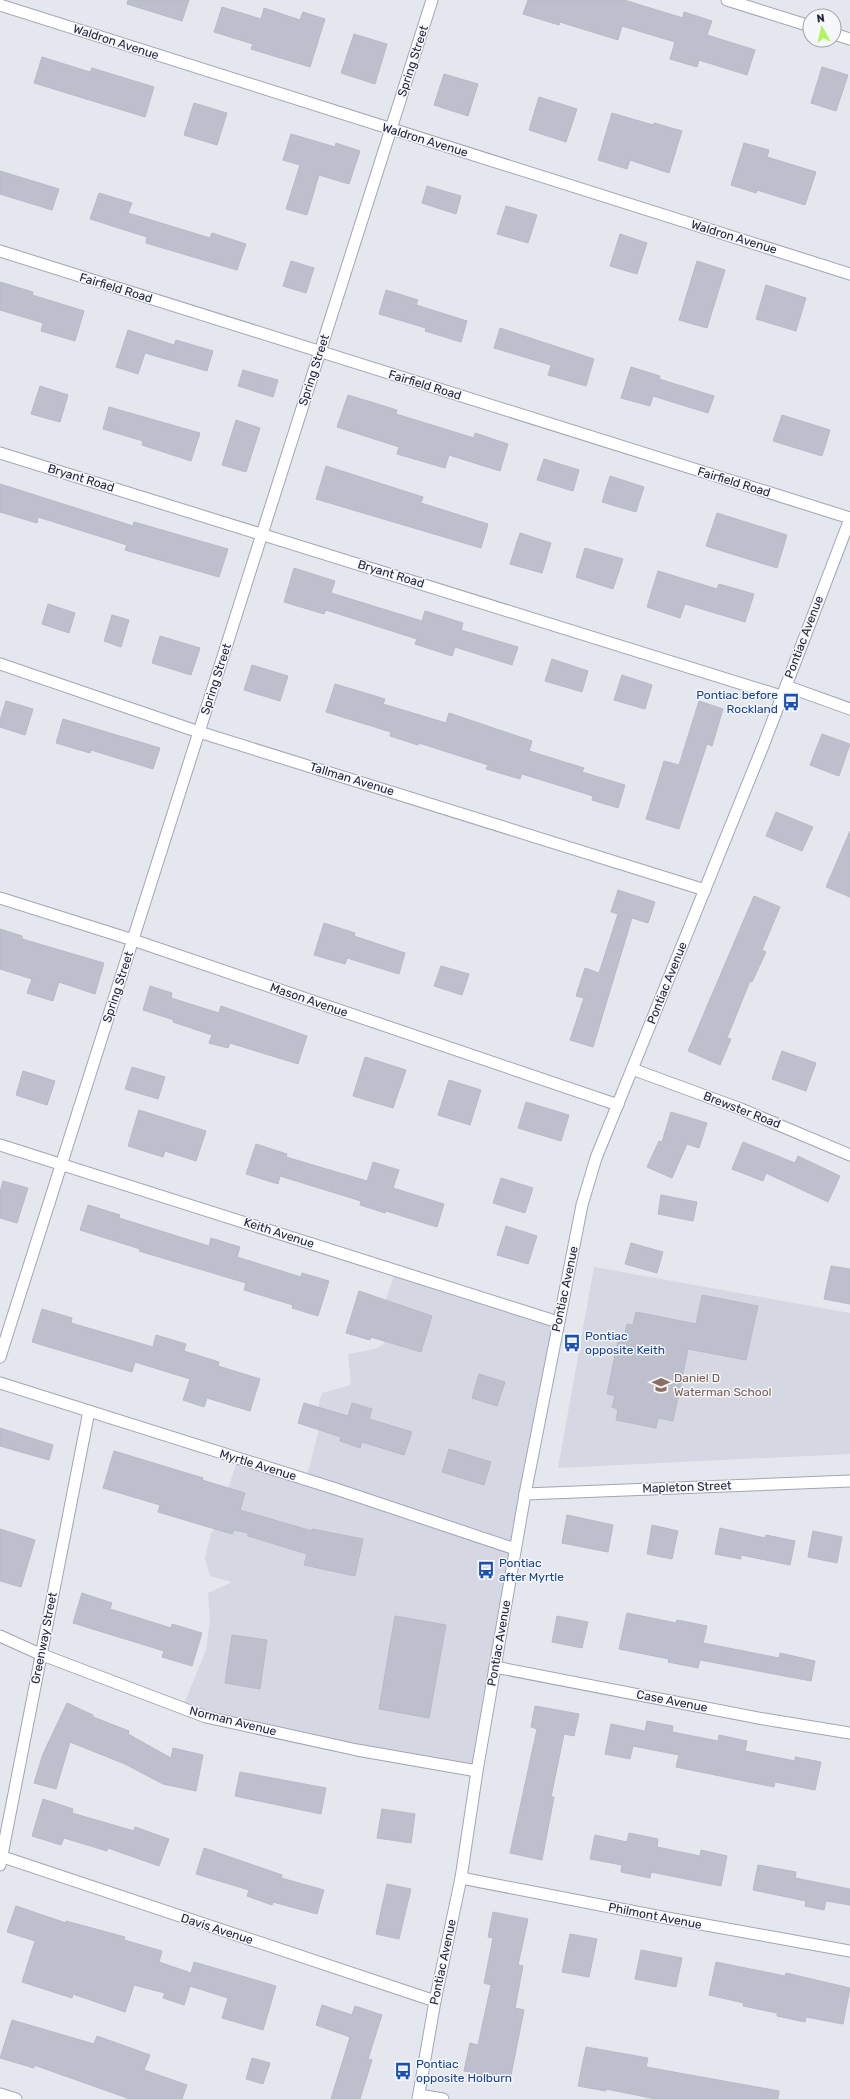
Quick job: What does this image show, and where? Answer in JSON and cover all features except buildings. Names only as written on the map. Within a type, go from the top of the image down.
[{"type":"street","name":"Spring Street","points":[[0,1357],[432,0]]},
{"type":"street","points":[[727,0],[802,23]]},
{"type":"street","name":"Waldron Avenue","points":[[0,5],[391,130],[850,274]]},
{"type":"street","name":"Fairfield Road","points":[[0,252],[850,518]]},
{"type":"street","name":"Bryant Road","points":[[0,453],[262,534],[783,691],[850,709]]},
{"type":"street","name":"Pontiac Avenue","points":[[419,2097],[435,2001],[461,1878],[477,1771],[525,1494],[582,1204],[596,1158],[763,746],[850,518]]},
{"type":"street","name":"Tallman Avenue","points":[[0,664],[199,732],[705,890]]},
{"type":"street","name":"Mason Avenue","points":[[0,898],[133,940],[618,1105]]},
{"type":"street","name":"Brewster Road","points":[[632,1069],[741,1109],[850,1154]]},
{"type":"street","name":"Keith Avenue","points":[[0,1145],[558,1322]]},
{"type":"street","name":"Myrtle Avenue","points":[[0,1383],[336,1489],[515,1549]]},
{"type":"street","name":"Greenway Street","points":[[0,1859],[89,1411]]},
{"type":"street","name":"Mapleton Street","points":[[525,1494],[850,1481]]},
{"type":"street","name":"Norman Avenue","points":[[0,1636],[40,1654],[206,1717],[357,1750],[477,1771]]},
{"type":"street","name":"Case Avenue","points":[[495,1667],[764,1719],[850,1733]]},
{"type":"street","name":"Davis Avenue","points":[[0,1859],[435,2001]]},
{"type":"street","name":"Philmont Avenue","points":[[461,1878],[667,1918],[850,1951]]},
{"type":"street","points":[[0,2094],[16,2099]]},
{"type":"street","points":[[419,2097],[443,2099]]},
{"type":"shaded area","points":[[594,1267],[850,1313],[850,1454],[558,1468]]},
{"type":"shaded area","points":[[396,1270],[558,1320],[476,1769],[181,1711],[206,1650],[210,1620],[208,1593],[232,1582],[210,1576],[205,1558],[211,1533],[221,1522],[221,1509],[237,1462],[307,1476],[318,1433],[319,1402],[322,1393],[351,1385],[348,1354],[375,1349],[384,1344],[381,1313]]},
{"type":"place","name":"Pontiac before Rockland","points":[[791,702]]},
{"type":"place","name":"Pontiac opposite Keith","points":[[572,1343]]},
{"type":"place","name":"Daniel D Waterman School","points":[[661,1385]]},
{"type":"place","name":"Pontiac after Myrtle","points":[[486,1570]]},
{"type":"place","name":"Pontiac opposite Holburn","points":[[403,2071]]}]
